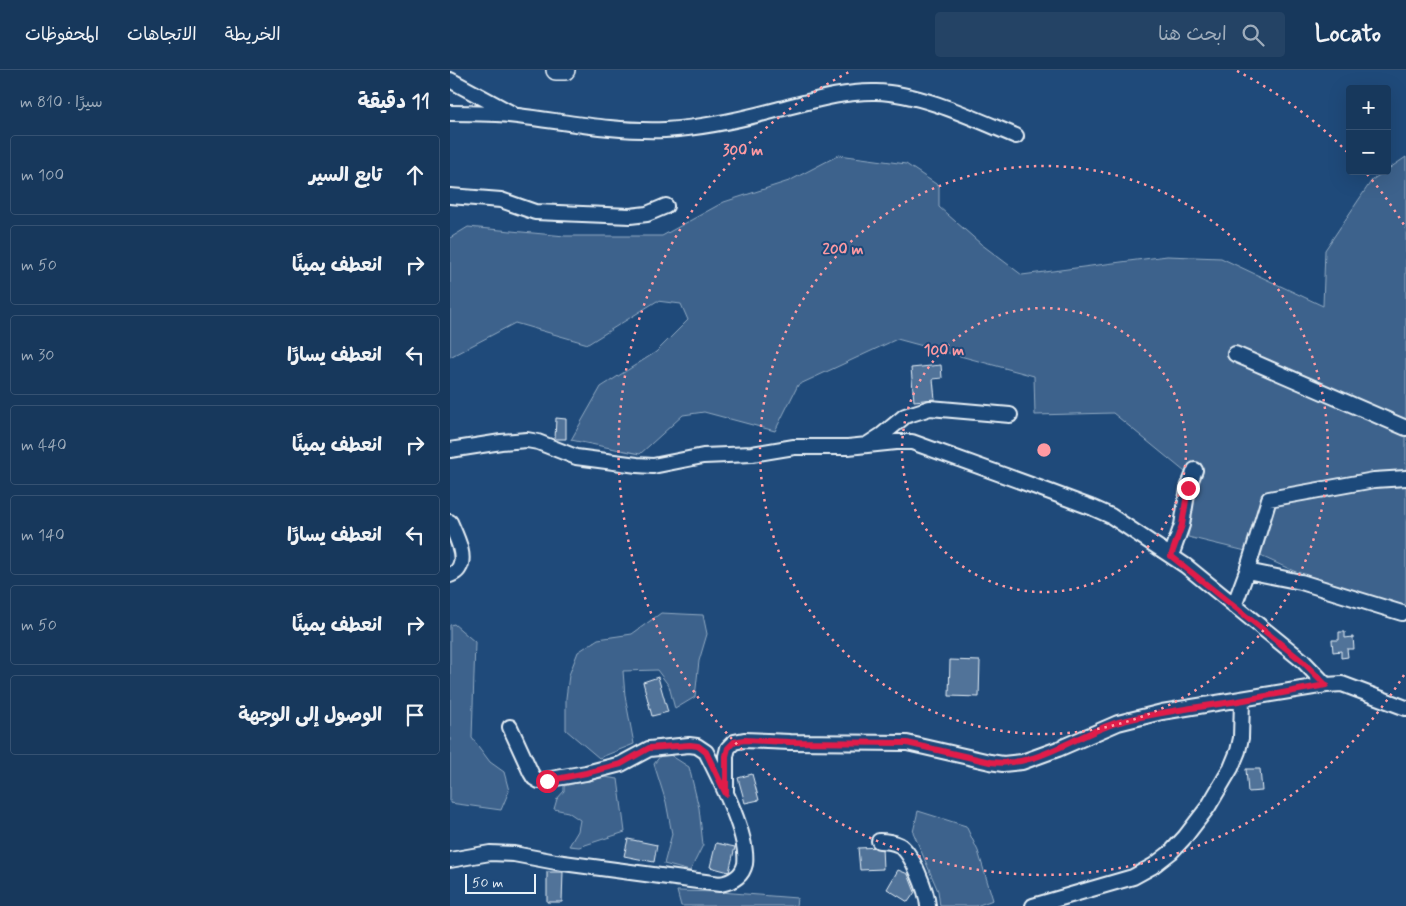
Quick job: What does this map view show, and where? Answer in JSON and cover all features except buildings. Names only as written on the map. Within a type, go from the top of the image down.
[{"type":"main road","points":[[556,70],[565,70]]},
{"type":"street","points":[[450,80],[516,115]]},
{"type":"street","points":[[450,113],[516,115],[571,124],[620,129],[663,130],[708,126],[833,96],[876,92],[912,96],[1016,136]]},
{"type":"street","points":[[450,196],[501,200],[536,212],[630,216],[647,214],[666,206]]},
{"type":"street","points":[[1235,354],[1374,416],[1406,428]]},
{"type":"street","points":[[863,446],[882,436],[905,416],[930,408],[1010,415]]},
{"type":"street","points":[[450,450],[527,440],[538,442],[576,457],[653,466],[703,456],[752,454],[794,447],[863,446],[912,442],[1111,516],[1171,556],[1302,661],[1326,685]]},
{"type":"street","points":[[1171,556],[1182,525],[1188,488],[1195,470]]},
{"type":"street","points":[[1234,606],[1247,571],[1268,499],[1374,480],[1406,478]]},
{"type":"street","points":[[450,522],[460,548],[462,561],[459,570],[450,576]]},
{"type":"street","points":[[1247,571],[1302,582],[1402,613]]},
{"type":"street","points":[[726,794],[726,756],[728,748],[734,742],[744,740],[907,743],[1003,764],[1022,762],[1058,749],[1118,723],[1162,712],[1326,685],[1342,684],[1406,708]]},
{"type":"street","points":[[1033,906],[1133,877],[1153,866],[1171,852],[1208,807],[1231,768],[1241,738],[1242,700]]},
{"type":"street","points":[[450,860],[490,853],[514,854],[556,862],[720,884],[731,882],[738,876],[744,865],[745,850],[736,818],[706,752],[698,746],[649,748],[621,764],[586,773],[539,781],[531,773],[510,727]]},
{"type":"street","points":[[879,840],[899,844],[906,850],[911,857],[928,906]]},
{"type":"shaded area","points":[[839,155],[906,164],[939,186],[939,207],[981,244],[1022,275],[1167,256],[1221,258],[1323,306],[1325,250],[1372,180],[1379,175],[1391,175],[1391,167],[1406,157],[1406,604],[1380,610],[1254,553],[1188,537],[1196,481],[1113,413],[1035,415],[1034,376],[897,339],[798,385],[775,431],[704,412],[683,415],[640,454],[571,440],[601,387],[656,352],[688,320],[681,304],[657,301],[588,344],[515,323],[450,357],[450,238],[468,227],[565,236],[662,236],[724,202],[789,181]]},
{"type":"shaded area","points":[[661,613],[703,615],[707,634],[699,661],[695,697],[675,709],[669,686],[657,670],[623,671],[625,696],[634,744],[599,758],[566,730],[566,698],[569,675],[578,652],[598,639],[632,634]]},
{"type":"shaded area","points":[[454,624],[475,642],[472,738],[490,762],[504,772],[509,791],[501,810],[450,803],[450,625]]},
{"type":"shaded area","points":[[664,751],[689,767],[699,808],[703,845],[690,871],[664,864],[672,834],[666,802],[654,764]]},
{"type":"shaded area","points":[[604,777],[618,779],[625,832],[579,847],[569,846],[578,831],[580,820],[568,812],[554,809],[557,799],[564,791],[564,786]]},
{"type":"shaded area","points":[[918,811],[966,826],[978,851],[993,900],[976,906],[940,906],[938,891],[913,832]]},
{"type":"shaded area","points":[[677,891],[720,892],[797,898],[796,906],[681,906]]},
{"type":"route","points":[[547,781],[621,764],[649,748],[690,745],[698,746],[706,752],[726,794],[725,766],[728,748],[734,742],[744,740],[907,743],[990,762],[1003,764],[1022,762],[1058,749],[1102,728],[1118,723],[1162,712],[1326,685],[1302,661],[1186,566],[1171,556],[1182,525],[1188,488]]}]
